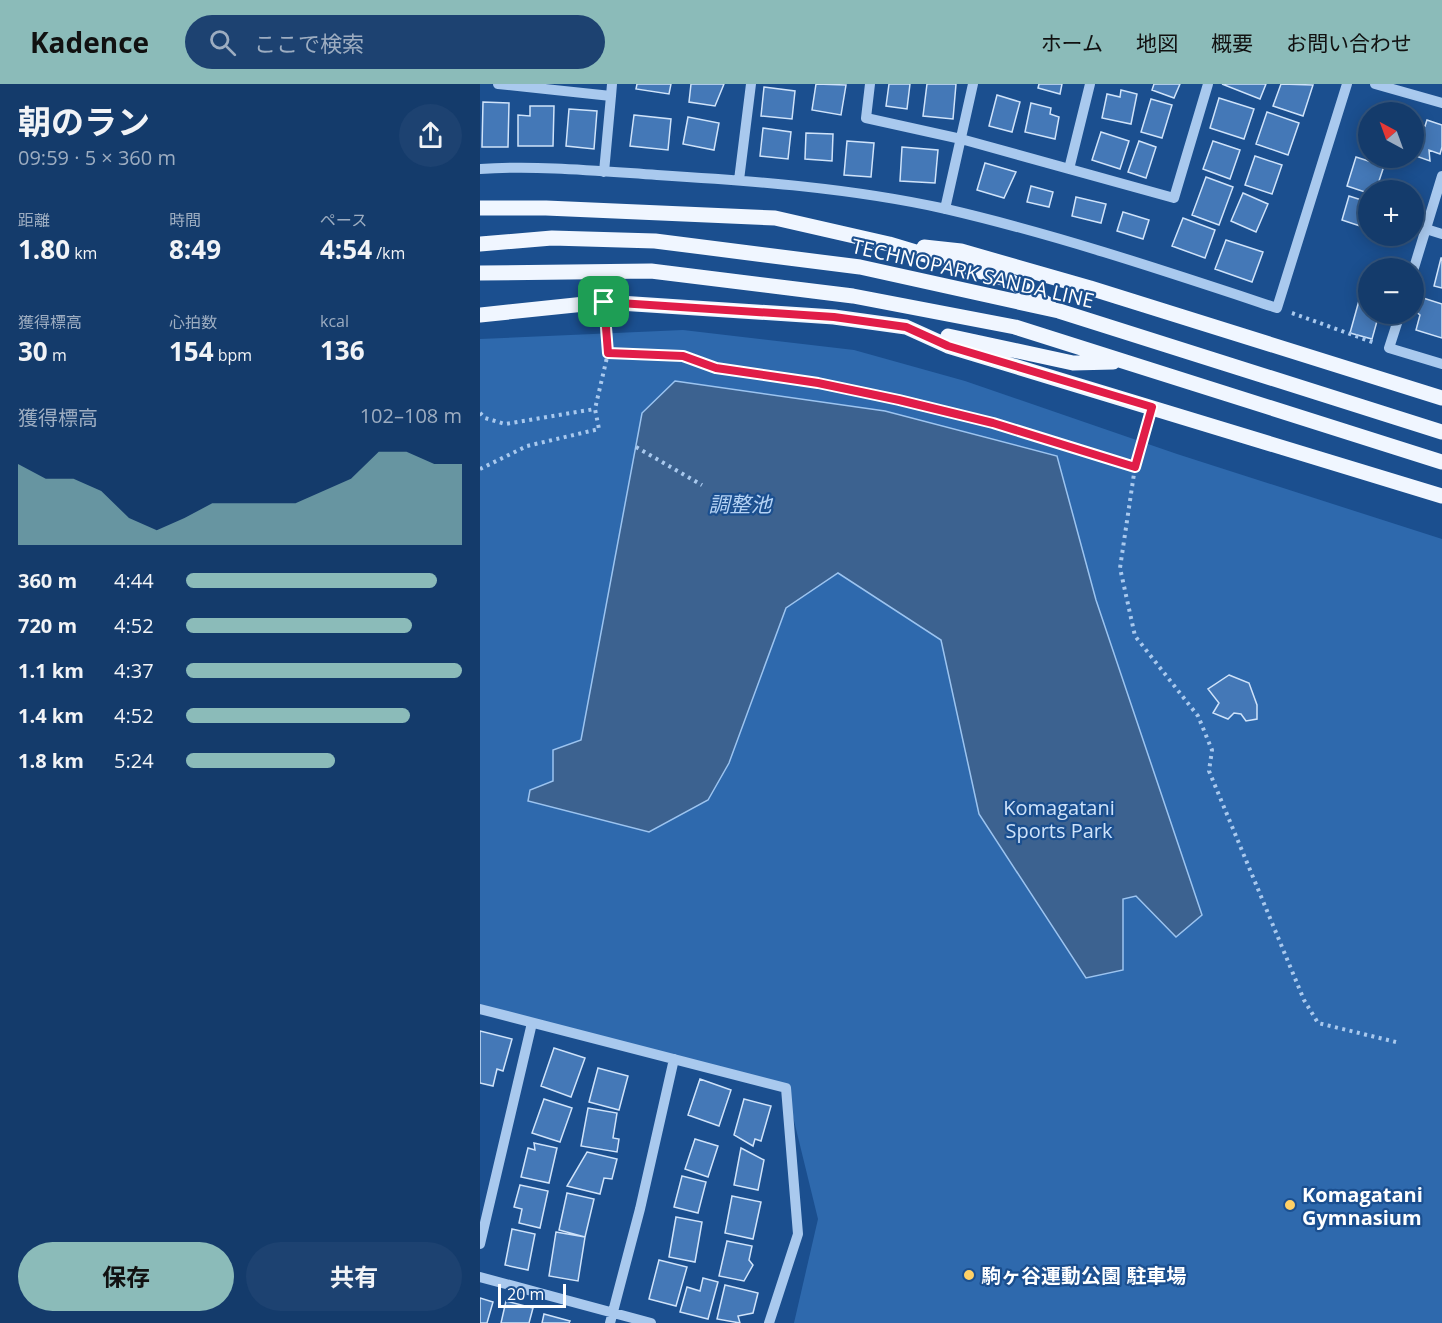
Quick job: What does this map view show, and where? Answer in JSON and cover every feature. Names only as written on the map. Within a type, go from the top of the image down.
[{"type":"main road","points":[[480,208],[546,208],[775,218],[889,244],[1009,280],[1059,311]]},
{"type":"main road","name":"TECHNOPARK SANDA LINE","points":[[480,244],[552,238],[655,241],[860,267],[1059,311],[1442,432]]},
{"type":"main road","points":[[889,244],[961,251],[1090,288],[1442,398]]},
{"type":"main road","points":[[480,273],[651,271],[853,296],[1015,327],[1442,462]]},
{"type":"main road","points":[[480,315],[604,302],[834,317],[906,327],[1073,363],[1125,362]]},
{"type":"main road","points":[[906,327],[948,346],[1442,496]]},
{"type":"street","points":[[498,84],[610,96]]},
{"type":"street","points":[[604,172],[612,84]]},
{"type":"street","points":[[739,180],[751,84]]},
{"type":"street","points":[[870,84],[866,118],[961,139],[1174,198],[1208,84]]},
{"type":"street","points":[[945,209],[973,84]]},
{"type":"street","points":[[1069,169],[1090,84]]},
{"type":"street","points":[[480,169],[604,172],[739,180],[840,190],[945,209],[1044,234],[1277,308],[1347,84]]},
{"type":"street","points":[[1375,84],[1442,103]]},
{"type":"street","points":[[1417,258],[1442,176]]},
{"type":"street","points":[[1426,229],[1442,234]]},
{"type":"street","points":[[1397,324],[1389,348],[1442,364]]},
{"type":"street","points":[[480,1009],[786,1088],[798,1234],[769,1323]]},
{"type":"street","points":[[480,1244],[532,1023]]},
{"type":"street","points":[[612,1318],[640,1209],[674,1059]]},
{"type":"street","points":[[480,1277],[612,1318],[651,1323]]},
{"type":"path","points":[[480,469],[527,446],[599,429],[596,410],[608,353],[604,302]]},
{"type":"path","points":[[1277,308],[1389,348]]},
{"type":"path","points":[[608,353],[683,356],[716,368],[818,383],[899,400],[993,423],[1135,467]]},
{"type":"path","points":[[1152,407],[1135,467],[1120,568],[1135,636],[1198,716],[1212,750],[1209,771],[1227,818],[1304,1000],[1318,1023],[1396,1042]]},
{"type":"path","points":[[480,413],[485,418],[505,424],[596,410]]},
{"type":"path","points":[[480,425],[485,418]]},
{"type":"path","points":[[636,447],[702,485]]},
{"type":"green space","name":"Komagatani Sports Park","points":[[683,330],[854,350],[965,381],[1177,454],[1442,539],[1442,1323],[794,1323],[818,1219],[786,1088],[480,1009],[480,339]]},
{"type":"water","name":"調整池","points":[[675,381],[885,411],[1057,456],[1096,600],[1202,915],[1176,937],[1136,896],[1123,899],[1123,970],[1086,978],[979,814],[941,640],[838,573],[786,608],[729,763],[708,800],[649,832],[528,801],[530,790],[553,781],[553,750],[581,740],[642,413]]},
{"type":"building","points":[[637,84],[671,84],[669,94],[636,89]]},
{"type":"building","points":[[691,84],[724,84],[715,106],[689,102]]},
{"type":"building","points":[[816,84],[846,85],[841,115],[812,110]]},
{"type":"building","points":[[889,84],[910,84],[907,109],[886,106]]},
{"type":"building","points":[[927,84],[956,84],[953,119],[923,116]]},
{"type":"building","points":[[1039,84],[1062,84],[1060,94],[1038,88]]},
{"type":"building","points":[[1154,84],[1180,84],[1174,98],[1152,90]]},
{"type":"building","points":[[1222,84],[1266,84],[1260,99]]},
{"type":"building","points":[[1281,84],[1313,85],[1303,116],[1273,106]]},
{"type":"building","points":[[764,87],[795,91],[792,119],[761,116]]},
{"type":"building","points":[[1121,90],[1137,94],[1131,124],[1102,118],[1107,94],[1120,97]]},
{"type":"building","points":[[997,95],[1020,102],[1012,132],[989,126]]},
{"type":"building","points":[[1219,98],[1254,109],[1244,139],[1210,128]]},
{"type":"building","points":[[1151,99],[1172,105],[1162,138],[1141,132]]},
{"type":"building","points":[[483,102],[509,103],[508,147],[482,147]]},
{"type":"building","points":[[1031,103],[1051,108],[1050,114],[1059,117],[1055,139],[1025,132]]},
{"type":"building","points":[[530,106],[554,106],[553,146],[518,146],[518,115],[530,116]]},
{"type":"building","points":[[569,109],[597,111],[594,149],[566,146]]},
{"type":"building","points":[[1267,112],[1299,123],[1288,155],[1256,144]]},
{"type":"building","points":[[634,115],[671,119],[668,150],[630,146]]},
{"type":"building","points":[[688,117],[719,123],[714,150],[683,144]]},
{"type":"building","points":[[1427,120],[1442,125],[1440,154],[1429,150],[1430,161],[1424,159]]},
{"type":"building","points":[[763,128],[791,132],[788,159],[760,156]]},
{"type":"building","points":[[1101,132],[1129,141],[1120,169],[1092,160]]},
{"type":"building","points":[[806,133],[833,134],[832,161],[805,159]]},
{"type":"building","points":[[847,141],[874,143],[871,177],[844,175]]},
{"type":"building","points":[[1139,141],[1156,147],[1146,178],[1128,172]]},
{"type":"building","points":[[1213,141],[1240,150],[1230,179],[1203,169]]},
{"type":"building","points":[[902,147],[938,150],[935,183],[900,181]]},
{"type":"building","points":[[1255,156],[1282,165],[1272,194],[1245,185]]},
{"type":"building","points":[[1356,157],[1358,158],[1358,168],[1383,168],[1379,180],[1358,180],[1358,190],[1347,186]]},
{"type":"building","points":[[985,163],[1016,172],[1004,198],[977,190]]},
{"type":"building","points":[[1206,177],[1233,187],[1219,225],[1192,215]]},
{"type":"building","points":[[1031,186],[1053,192],[1049,207],[1027,202]]},
{"type":"building","points":[[1243,193],[1268,204],[1256,232],[1231,221]]},
{"type":"building","points":[[1349,196],[1358,199],[1358,225],[1342,220]]},
{"type":"building","points":[[1076,197],[1106,204],[1101,223],[1072,216]]},
{"type":"building","points":[[1123,212],[1149,220],[1143,239],[1117,231]]},
{"type":"building","points":[[1183,218],[1215,230],[1205,258],[1172,246]]},
{"type":"building","points":[[1226,240],[1263,252],[1252,282],[1215,269]]},
{"type":"building","points":[[1442,258],[1442,288],[1434,286]]},
{"type":"building","points":[[1424,298],[1442,304],[1442,338],[1416,330],[1418,324],[1424,324]]},
{"type":"building","points":[[1358,304],[1358,324],[1376,324],[1372,339],[1350,333]]},
{"type":"building","points":[[1229,675],[1249,683],[1257,705],[1257,719],[1246,721],[1241,714],[1234,713],[1228,719],[1213,713],[1219,703],[1208,689]]},
{"type":"building","points":[[480,1031],[512,1039],[503,1071],[497,1069],[493,1086],[480,1083]]},
{"type":"building","points":[[554,1048],[585,1058],[571,1097],[541,1086]]},
{"type":"building","points":[[598,1068],[628,1076],[619,1110],[589,1102]]},
{"type":"building","points":[[700,1079],[731,1090],[719,1126],[688,1115]]},
{"type":"building","points":[[544,1099],[572,1108],[560,1142],[532,1133]]},
{"type":"building","points":[[744,1099],[771,1106],[761,1141],[755,1139],[753,1146],[734,1135]]},
{"type":"building","points":[[588,1108],[617,1113],[613,1138],[619,1139],[617,1152],[581,1146]]},
{"type":"building","points":[[695,1139],[718,1146],[708,1177],[685,1169]]},
{"type":"building","points":[[534,1143],[557,1148],[549,1183],[521,1177],[528,1148],[535,1150]]},
{"type":"building","points":[[741,1148],[764,1160],[758,1190],[734,1185]]},
{"type":"building","points":[[587,1152],[617,1159],[612,1179],[604,1178],[600,1194],[567,1186]]},
{"type":"building","points":[[682,1176],[706,1182],[698,1213],[674,1207]]},
{"type":"building","points":[[520,1185],[548,1191],[540,1228],[519,1223],[522,1209],[514,1207]]},
{"type":"building","points":[[567,1193],[594,1199],[585,1237],[559,1230]]},
{"type":"building","points":[[732,1196],[761,1202],[753,1239],[725,1233]]},
{"type":"building","points":[[676,1217],[702,1222],[695,1262],[669,1257]]},
{"type":"building","points":[[512,1229],[535,1234],[528,1270],[505,1265]]},
{"type":"building","points":[[556,1232],[585,1237],[578,1281],[549,1276]]},
{"type":"building","points":[[727,1241],[752,1246],[749,1260],[753,1265],[744,1281],[719,1276]]},
{"type":"building","points":[[659,1260],[687,1267],[676,1306],[649,1299]]},
{"type":"building","points":[[703,1278],[718,1282],[708,1319],[680,1312],[687,1287],[700,1291]]},
{"type":"building","points":[[725,1285],[758,1293],[753,1313],[738,1316],[740,1323],[717,1319]]},
{"type":"building","points":[[480,1298],[493,1302],[487,1323],[480,1323]]},
{"type":"building","points":[[506,1301],[533,1308],[529,1323],[501,1323]]},
{"type":"building","points":[[544,1314],[570,1321],[569,1323],[542,1323]]},
{"type":"place","name":"Komagatani Gymnasium","points":[[1290,1205]]},
{"type":"place","name":"駒ヶ谷運動公園 駐車場","points":[[969,1275]]},
{"type":"route","points":[[604,302],[834,317],[906,327],[948,346],[1152,407],[1135,467],[993,423],[899,400],[818,383],[716,368],[683,356],[608,353],[604,302]]}]
